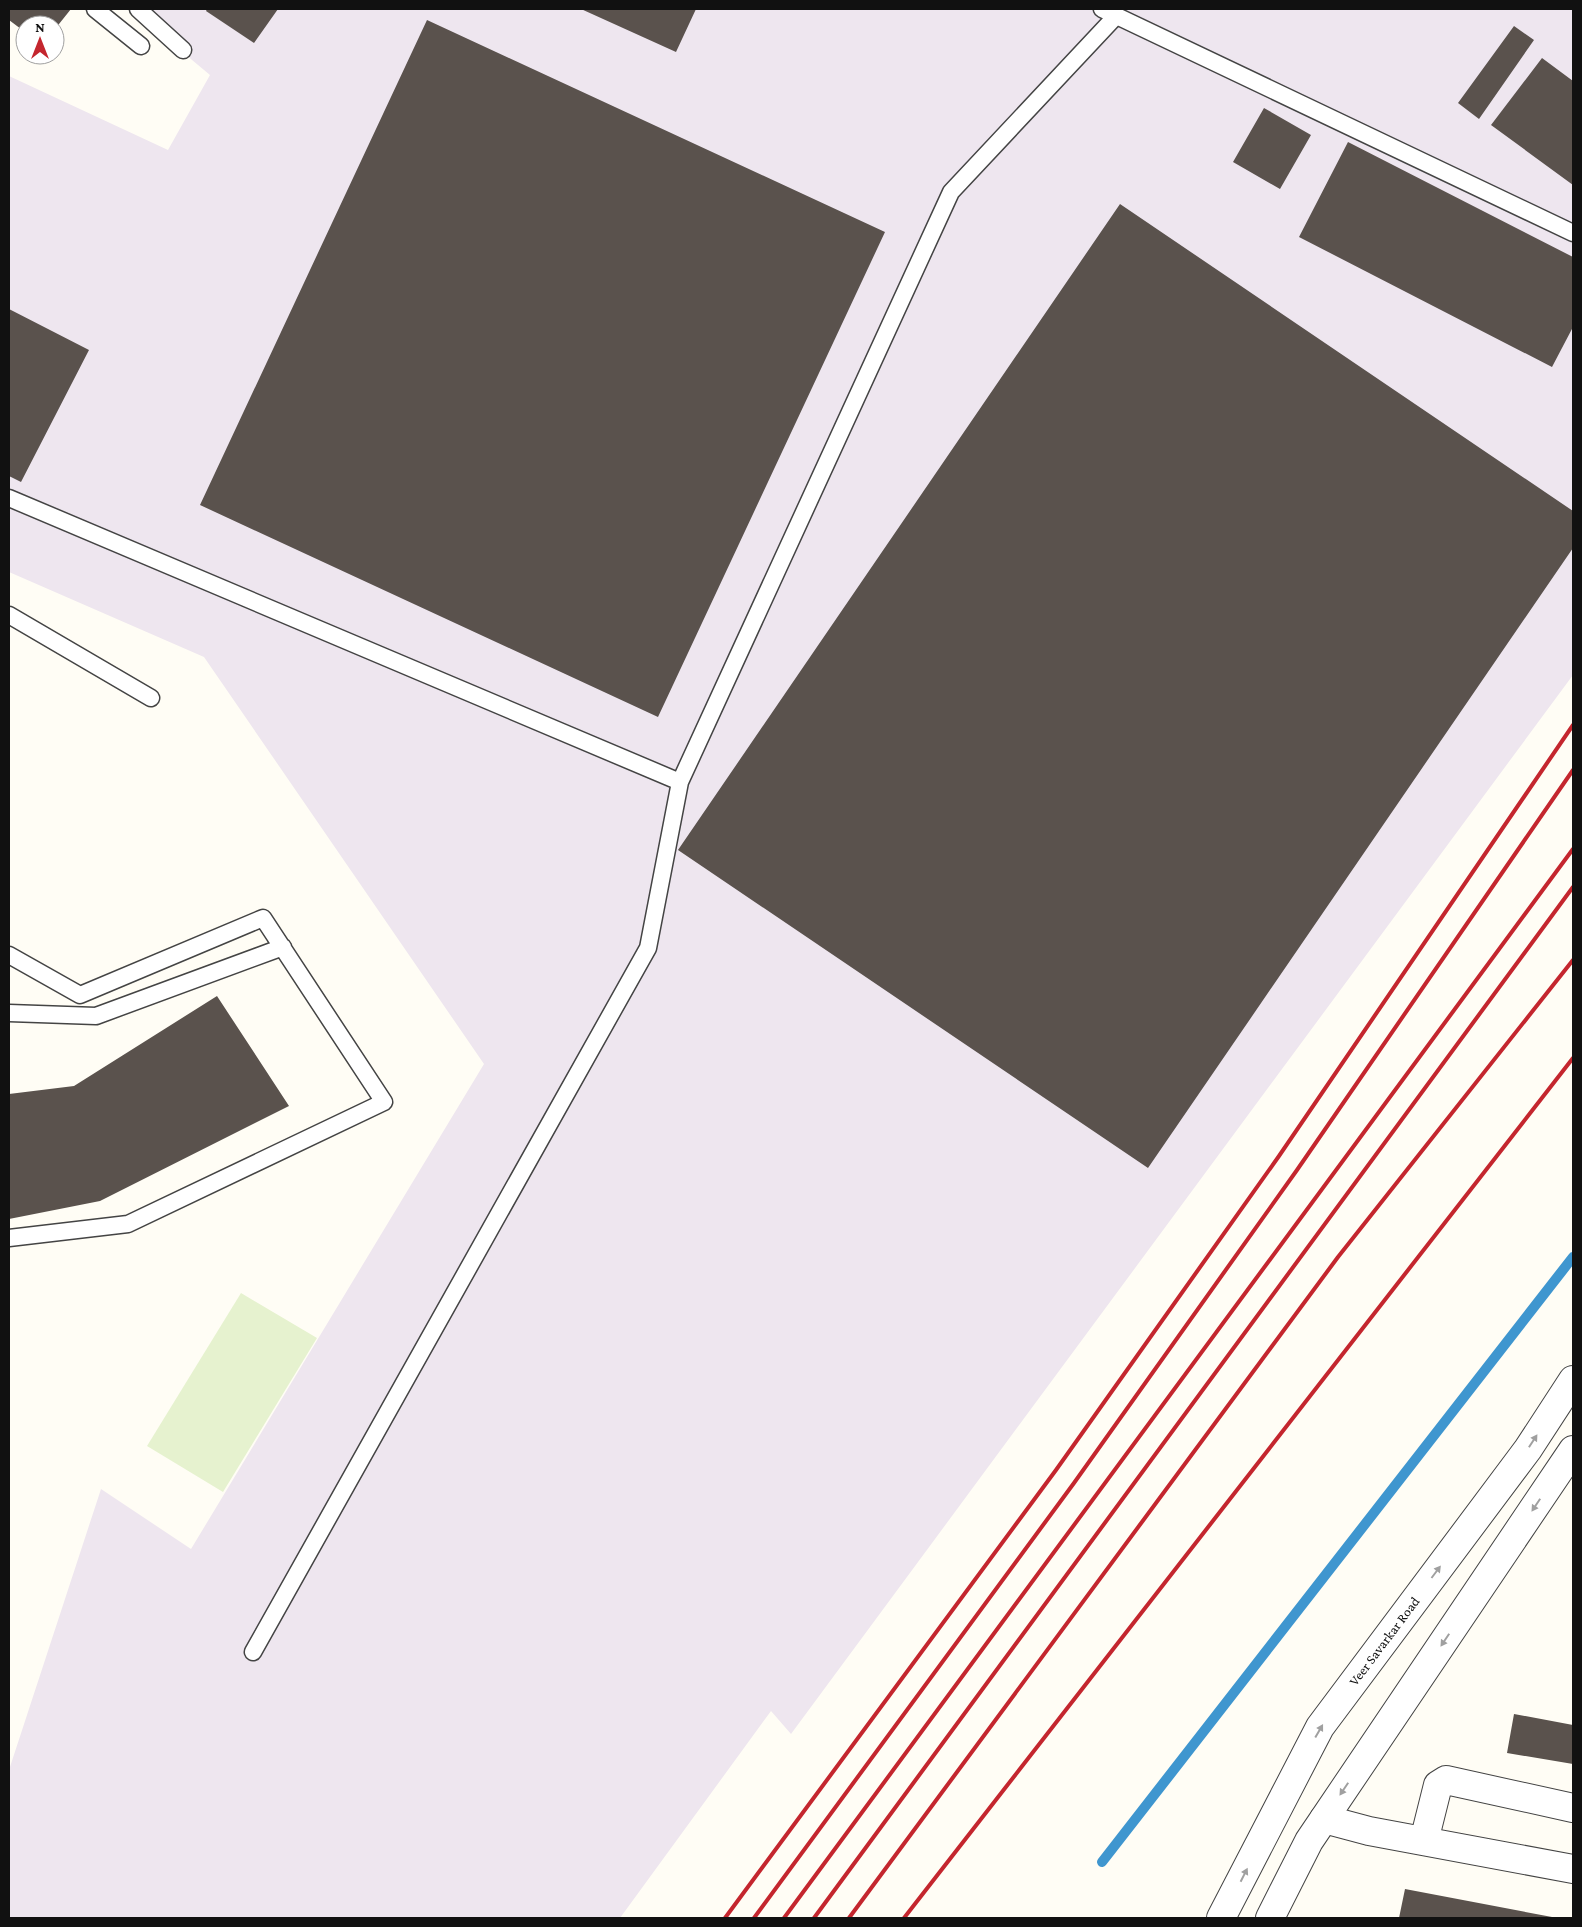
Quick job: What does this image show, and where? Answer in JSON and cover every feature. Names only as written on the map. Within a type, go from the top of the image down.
[{"type":"street","name":"Veer Savarkar Road","points":[[1222,1918],[1320,1728],[1528,1449],[1573,1380]]},
{"type":"street","points":[[1270,1918],[1309,1841],[1573,1450]]},
{"type":"street","points":[[1424,1841],[1438,1786],[1446,1780],[1573,1808]]},
{"type":"street","points":[[1324,1819],[1573,1870]]},
{"type":"lane","points":[[95,9],[141,46]]},
{"type":"lane","points":[[138,9],[183,50]]},
{"type":"lane","points":[[253,1652],[648,948],[680,782],[951,192],[1109,13],[1573,233]]},
{"type":"lane","points":[[9,498],[680,782]]},
{"type":"lane","points":[[9,615],[151,698]]},
{"type":"lane","points":[[9,955],[80,995],[263,918],[384,1102],[128,1224],[9,1238]]},
{"type":"lane","points":[[9,1013],[96,1016],[283,947]]},
{"type":"shaded area","points":[[131,9],[1573,9],[1573,675],[791,1734],[771,1711],[620,1918],[9,1918],[9,1770],[101,1489],[191,1549],[484,1064],[204,657],[9,572],[9,76],[168,150],[210,75]]},
{"type":"green space","points":[[241,1293],[317,1338],[223,1492],[147,1446]]},
{"type":"building","points":[[9,9],[71,9],[65,16],[15,15],[15,24],[9,20]]},
{"type":"building","points":[[207,9],[278,9],[254,43],[206,11]]},
{"type":"building","points":[[581,9],[696,9],[676,52]]},
{"type":"building","points":[[427,20],[885,232],[658,717],[200,505]]},
{"type":"building","points":[[1514,26],[1534,40],[1479,119],[1458,103]]},
{"type":"building","points":[[1542,58],[1573,81],[1573,185],[1491,125]]},
{"type":"building","points":[[1264,108],[1311,135],[1280,189],[1233,162]]},
{"type":"building","points":[[1348,142],[1573,257],[1573,327],[1552,367],[1299,237]]},
{"type":"building","points":[[1120,204],[1573,511],[1573,548],[1148,1168],[678,850]]},
{"type":"building","points":[[9,309],[89,350],[21,482],[9,476]]},
{"type":"building","points":[[217,996],[289,1106],[100,1201],[9,1219],[9,1094],[74,1086]]},
{"type":"building","points":[[1514,1714],[1573,1725],[1573,1764],[1507,1753]]},
{"type":"building","points":[[1405,1889],[1552,1917],[1552,1918],[1399,1918]]},
{"type":"waterway","points":[[1102,1862],[1573,1257]]},
{"type":"railway","points":[[725,1918],[1056,1470],[1279,1156],[1573,725]]},
{"type":"railway","points":[[754,1918],[1074,1483],[1297,1170],[1573,770]]},
{"type":"railway","points":[[784,1918],[1573,849]]},
{"type":"railway","points":[[814,1918],[1573,887]]},
{"type":"railway","points":[[849,1918],[1338,1257],[1573,960]]},
{"type":"railway","points":[[904,1918],[1573,1058]]}]
